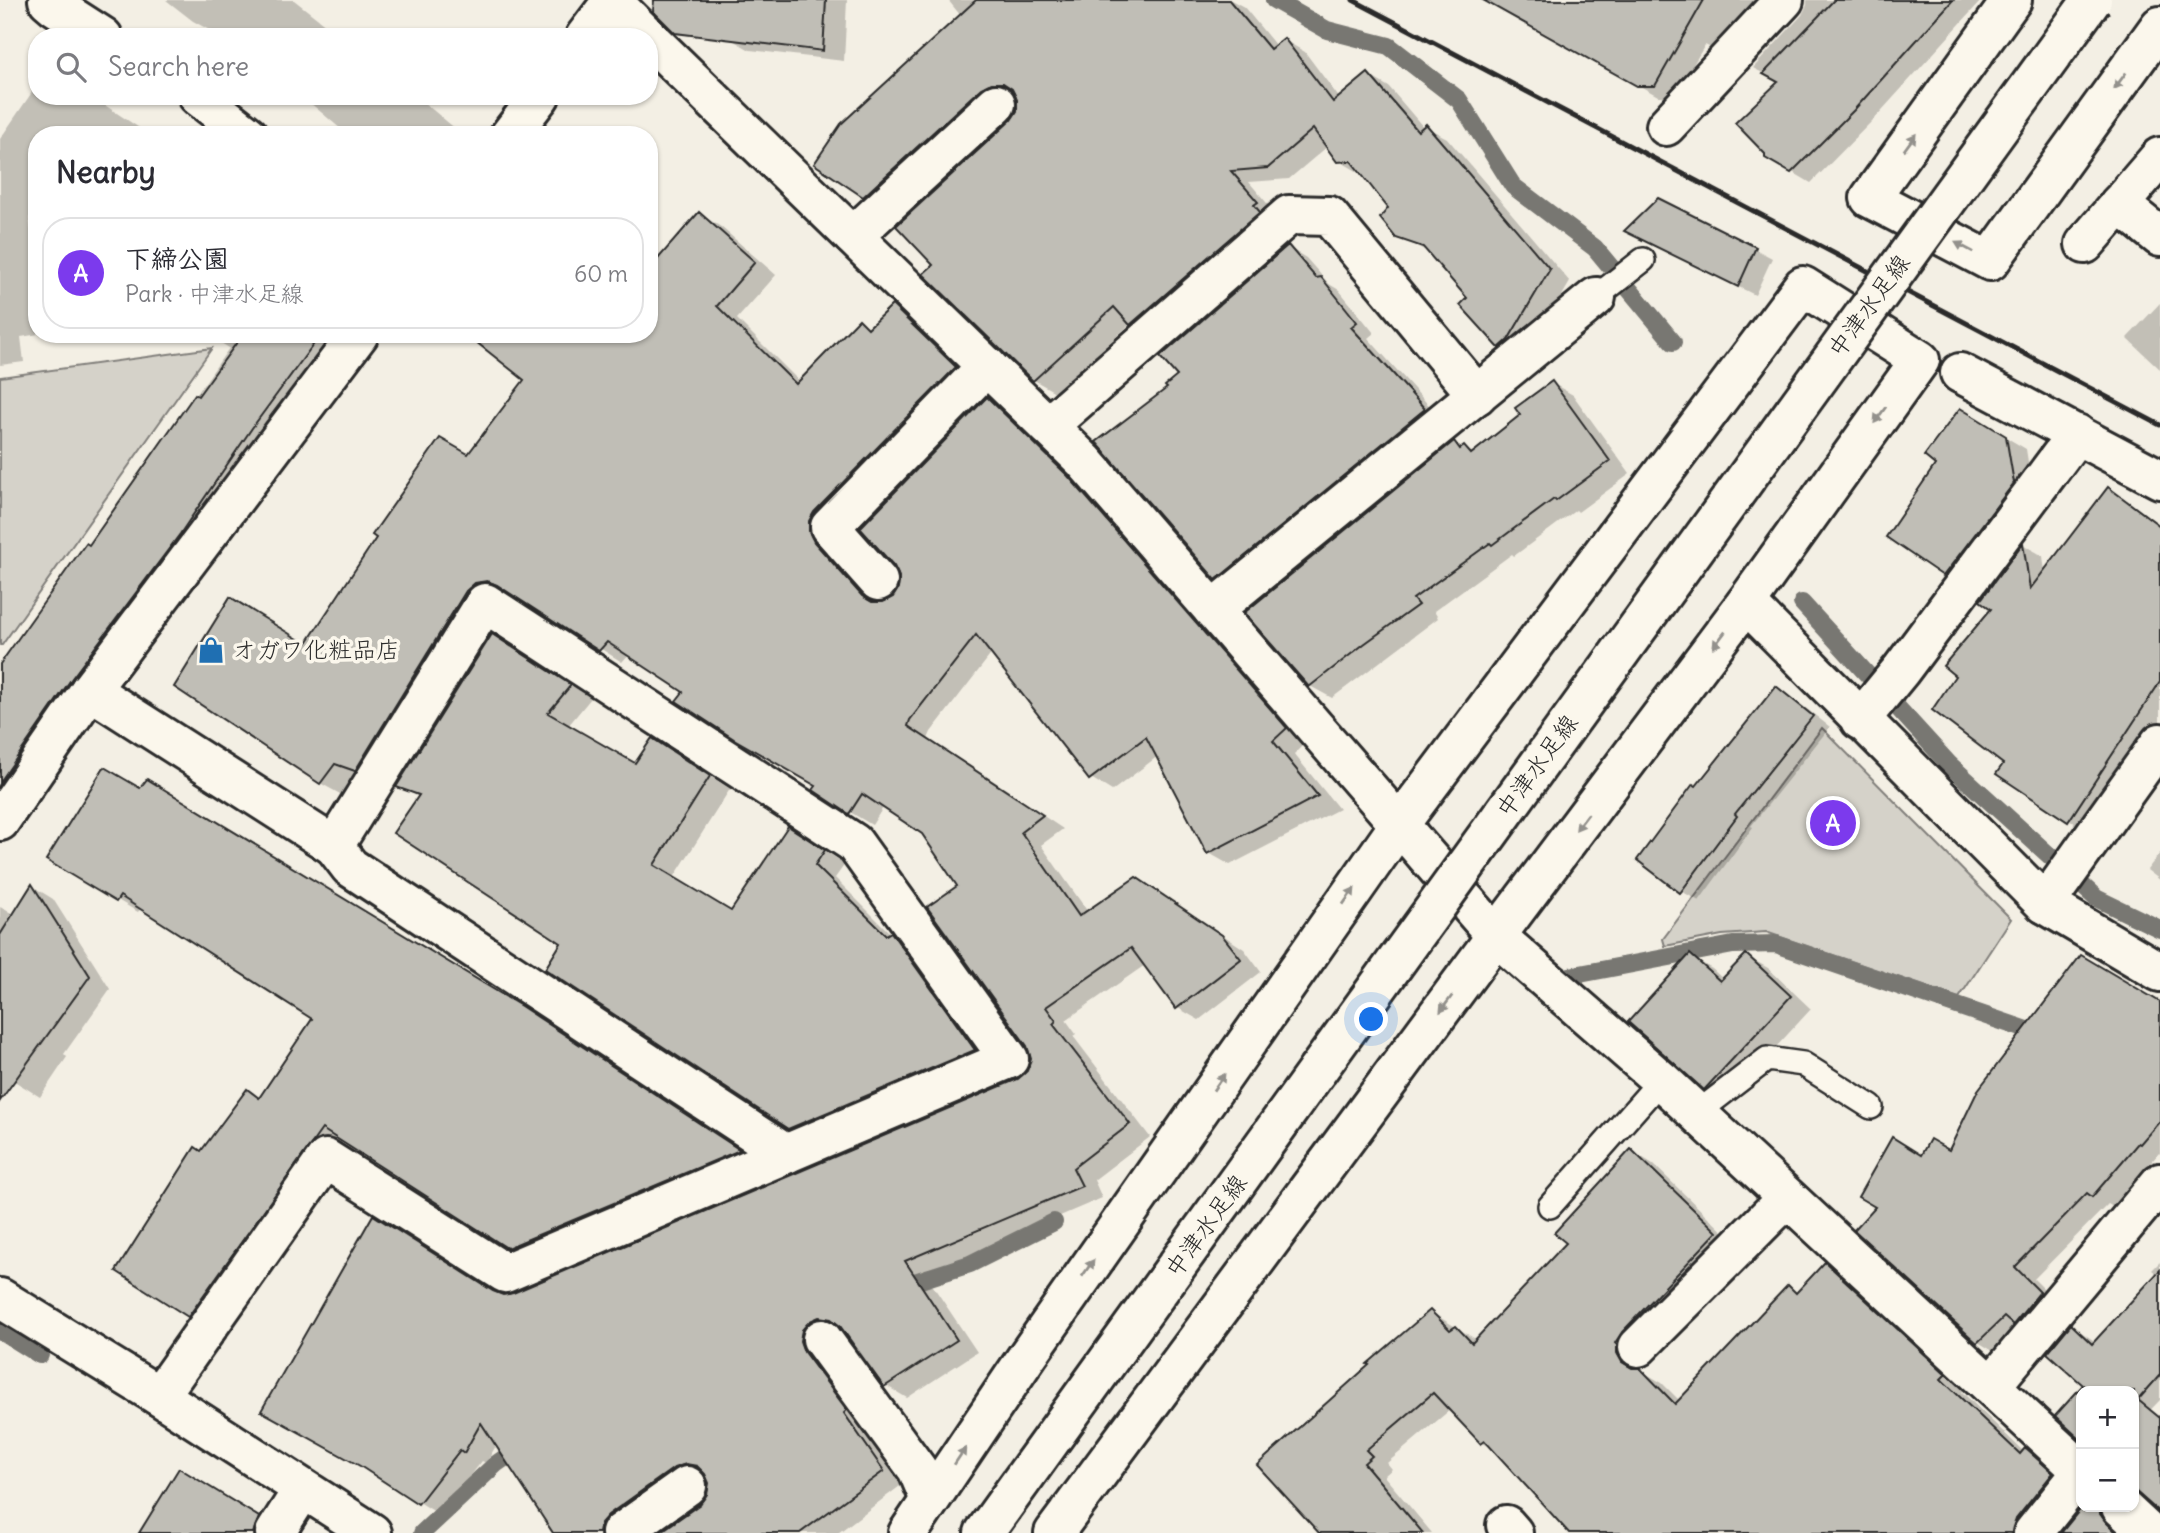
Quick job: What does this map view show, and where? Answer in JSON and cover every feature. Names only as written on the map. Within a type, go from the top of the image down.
[{"type":"street","points":[[48,0],[89,28]]},
{"type":"street","points":[[1666,126],[1784,0]]},
{"type":"street","points":[[2012,0],[1870,198],[1990,261],[2160,26]]},
{"type":"street","name":"中津水足線","points":[[984,1533],[2092,0]]},
{"type":"street","points":[[592,28],[612,1],[640,28]]},
{"type":"street","points":[[658,46],[1084,461],[1496,936],[1661,1080],[2076,1467]]},
{"type":"street","points":[[853,236],[996,104]]},
{"type":"street","points":[[210,105],[236,126]]},
{"type":"street","points":[[517,126],[533,105]]},
{"type":"street","points":[[2085,244],[2160,158]]},
{"type":"street","points":[[2119,204],[2160,237]]},
{"type":"street","points":[[1048,426],[1289,215],[1329,216],[1477,395]]},
{"type":"street","points":[[908,1533],[1036,1343],[1399,825],[1803,286],[1920,360],[1746,603],[1054,1533]]},
{"type":"street","points":[[1213,610],[1596,298]]},
{"type":"street","points":[[0,821],[90,690],[352,343]]},
{"type":"street","points":[[878,580],[830,527],[987,366]]},
{"type":"street","points":[[1960,373],[2160,478]]},
{"type":"street","points":[[1860,720],[2077,434]]},
{"type":"street","points":[[159,1396],[326,1159],[505,1273],[1009,1059],[854,843],[485,603],[334,846]]},
{"type":"street","points":[[1746,603],[1860,720],[2051,895],[2160,972]]},
{"type":"street","points":[[90,690],[334,846],[350,867],[786,1154]]},
{"type":"street","points":[[2051,895],[2160,743]]},
{"type":"street","points":[[1991,1386],[2160,1184]]},
{"type":"street","points":[[1638,1347],[1787,1198]]},
{"type":"street","points":[[0,1298],[372,1533]]},
{"type":"street","points":[[822,1339],[917,1469],[930,1500]]},
{"type":"street","points":[[2033,1533],[2076,1478]]},
{"type":"street","points":[[621,1533],[687,1486]]},
{"type":"street","points":[[275,1533],[303,1489]]},
{"type":"street","points":[[2126,1512],[2149,1533]]},
{"type":"lane","points":[[1596,298],[1643,260]]},
{"type":"lane","points":[[1697,1113],[1767,1059],[1803,1064],[1871,1107]]},
{"type":"lane","points":[[1550,1206],[1661,1080]]},
{"type":"shaded area","points":[[212,348],[2,645],[0,645],[0,377]]},
{"type":"shaded area","points":[[1822,728],[2011,919],[1959,998],[1766,932],[1722,935],[1665,946],[1663,939]]},
{"type":"building","points":[[654,0],[826,0],[823,51],[675,33],[653,11]]},
{"type":"building","points":[[976,0],[1229,0],[1270,49],[1284,38],[1333,102],[1368,73],[1418,131],[1426,124],[1550,269],[1508,340],[1499,348],[1460,305],[1467,298],[1423,247],[1396,238],[1380,218],[1388,208],[1351,161],[1337,162],[1313,129],[1268,168],[1231,171],[1258,202],[1254,205],[1260,212],[1130,325],[1114,307],[1033,381],[923,274],[933,265],[896,226],[1011,120],[1017,111],[1017,100],[1012,89],[1003,83],[992,83],[981,88],[863,197],[814,164],[841,124]]},
{"type":"building","points":[[1483,0],[1704,0],[1655,86],[1637,86]]},
{"type":"building","points":[[1834,0],[1953,0],[1854,110],[1791,173],[1765,158],[1765,154],[1735,123],[1778,82],[1763,74]]},
{"type":"building","points":[[1658,198],[1756,247],[1738,287],[1624,231]]},
{"type":"building","points":[[699,212],[755,262],[717,306],[796,384],[859,319],[868,328],[892,305],[956,367],[814,512],[809,521],[809,531],[814,542],[862,596],[872,602],[883,602],[893,597],[898,589],[899,577],[894,566],[860,528],[987,397],[1068,476],[1287,728],[1273,741],[1318,796],[1207,854],[1146,737],[1089,780],[976,635],[910,720],[908,726],[1043,815],[1021,832],[1079,916],[1136,877],[1222,935],[1241,959],[1176,1009],[1131,948],[1046,1007],[1056,1021],[1053,1024],[1130,1124],[1073,1168],[1082,1186],[905,1261],[957,1340],[884,1387],[840,1326],[831,1319],[819,1317],[810,1321],[802,1330],[800,1341],[804,1352],[847,1410],[844,1413],[884,1471],[800,1533],[659,1533],[700,1504],[707,1494],[709,1483],[705,1474],[697,1466],[686,1464],[674,1468],[608,1515],[601,1523],[599,1533],[553,1533],[481,1423],[464,1453],[460,1450],[418,1504],[360,1466],[261,1411],[373,1215],[493,1291],[503,1295],[513,1293],[1018,1079],[1027,1071],[1031,1059],[1027,1046],[927,907],[957,886],[922,834],[862,794],[849,814],[813,790],[816,786],[734,739],[676,701],[683,692],[607,642],[599,651],[487,581],[475,583],[466,591],[355,771],[335,764],[320,784],[174,687],[230,597],[306,644],[376,538],[372,535],[440,438],[468,454],[524,380],[477,343],[658,343],[658,259]]},
{"type":"building","points":[[1288,245],[1316,278],[1321,277],[1357,322],[1351,327],[1425,409],[1216,580],[1096,442],[1167,388],[1165,386],[1177,376],[1160,357]]},
{"type":"building","points":[[236,343],[314,343],[0,782],[0,664],[86,543],[89,545],[195,394],[198,396]]},
{"type":"building","points":[[1552,381],[1610,461],[1413,599],[1418,605],[1309,687],[1244,613],[1454,441],[1460,449],[1464,446],[1471,454],[1520,415],[1515,408]]},
{"type":"building","points":[[1960,408],[2006,436],[2014,483],[1943,576],[1886,537],[1935,465],[1924,456]]},
{"type":"building","points":[[2108,487],[2160,526],[2160,682],[2068,822],[1996,774],[2003,764],[1932,710],[1955,676],[1943,666],[1991,609],[1980,601],[2023,543],[2030,589]]},
{"type":"building","points":[[492,634],[571,685],[548,713],[635,763],[652,738],[710,776],[654,865],[731,911],[788,826],[825,850],[815,865],[886,935],[891,932],[975,1050],[788,1129],[545,969],[561,943],[393,833],[419,795],[396,787]]},
{"type":"building","points":[[1776,686],[1813,716],[1735,814],[1737,816],[1680,893],[1637,860],[1693,784],[1696,786]]},
{"type":"building","points":[[104,767],[140,788],[147,779],[521,1006],[740,1150],[507,1248],[322,1129],[188,1317],[116,1271],[195,1147],[201,1151],[247,1089],[259,1098],[312,1019],[120,896],[116,902],[46,860]]},
{"type":"building","points":[[32,884],[90,976],[0,1101],[0,935]]},
{"type":"building","points":[[1690,954],[1720,981],[1746,954],[1791,996],[1704,1090],[1628,1022]]},
{"type":"building","points":[[2081,955],[2160,1002],[2160,1121],[2092,1197],[2087,1193],[2015,1267],[2040,1292],[2013,1325],[2004,1317],[1977,1343],[1854,1230],[1875,1207],[1858,1197],[1892,1137],[1921,1155],[1930,1139],[1949,1150],[1978,1090]]},
{"type":"building","points":[[1631,1149],[1717,1232],[1622,1332],[1615,1343],[1622,1362],[1632,1368],[1640,1368],[1675,1404],[1788,1285],[1796,1293],[1825,1262],[1946,1374],[1941,1379],[2020,1454],[2025,1448],[2053,1473],[2016,1519],[2012,1533],[1569,1533],[1485,1441],[1481,1444],[1433,1393],[1366,1450],[1372,1456],[1364,1463],[1423,1533],[1319,1533],[1257,1465],[1430,1310],[1450,1330],[1456,1326],[1472,1343],[1566,1243],[1554,1233]]},
{"type":"building","points":[[2160,1270],[2160,1375],[2139,1399],[2139,1386],[2082,1386],[2047,1353],[2071,1324],[2092,1344]]},
{"type":"building","points":[[2076,1393],[2076,1435],[2055,1416]]},
{"type":"building","points":[[2139,1401],[2160,1418],[2160,1513],[2139,1494]]},
{"type":"building","points":[[179,1468],[259,1517],[253,1533],[139,1533]]},
{"type":"building","points":[[2078,1512],[2100,1512],[2117,1533],[2061,1533]]},
{"type":"waterway","points":[[1274,0],[1327,30],[1389,46],[1459,100],[1513,186],[1595,248],[1673,342]]},
{"type":"waterway","points":[[1802,603],[1950,765],[2096,898],[2160,929]]},
{"type":"waterway","points":[[1564,977],[1733,945],[1776,944],[2045,1036]]},
{"type":"waterway","points":[[896,1288],[970,1264],[1054,1222]]},
{"type":"waterway","points":[[0,1330],[40,1355]]},
{"type":"waterway","points":[[422,1533],[496,1464],[523,1445]]},
{"type":"railway","points":[[1353,0],[2160,425]]},
{"type":"place","name":"オガワ化粧品店","points":[[211,650]]},
{"type":"place","name":"下締公園","points":[[1833,823]]}]
